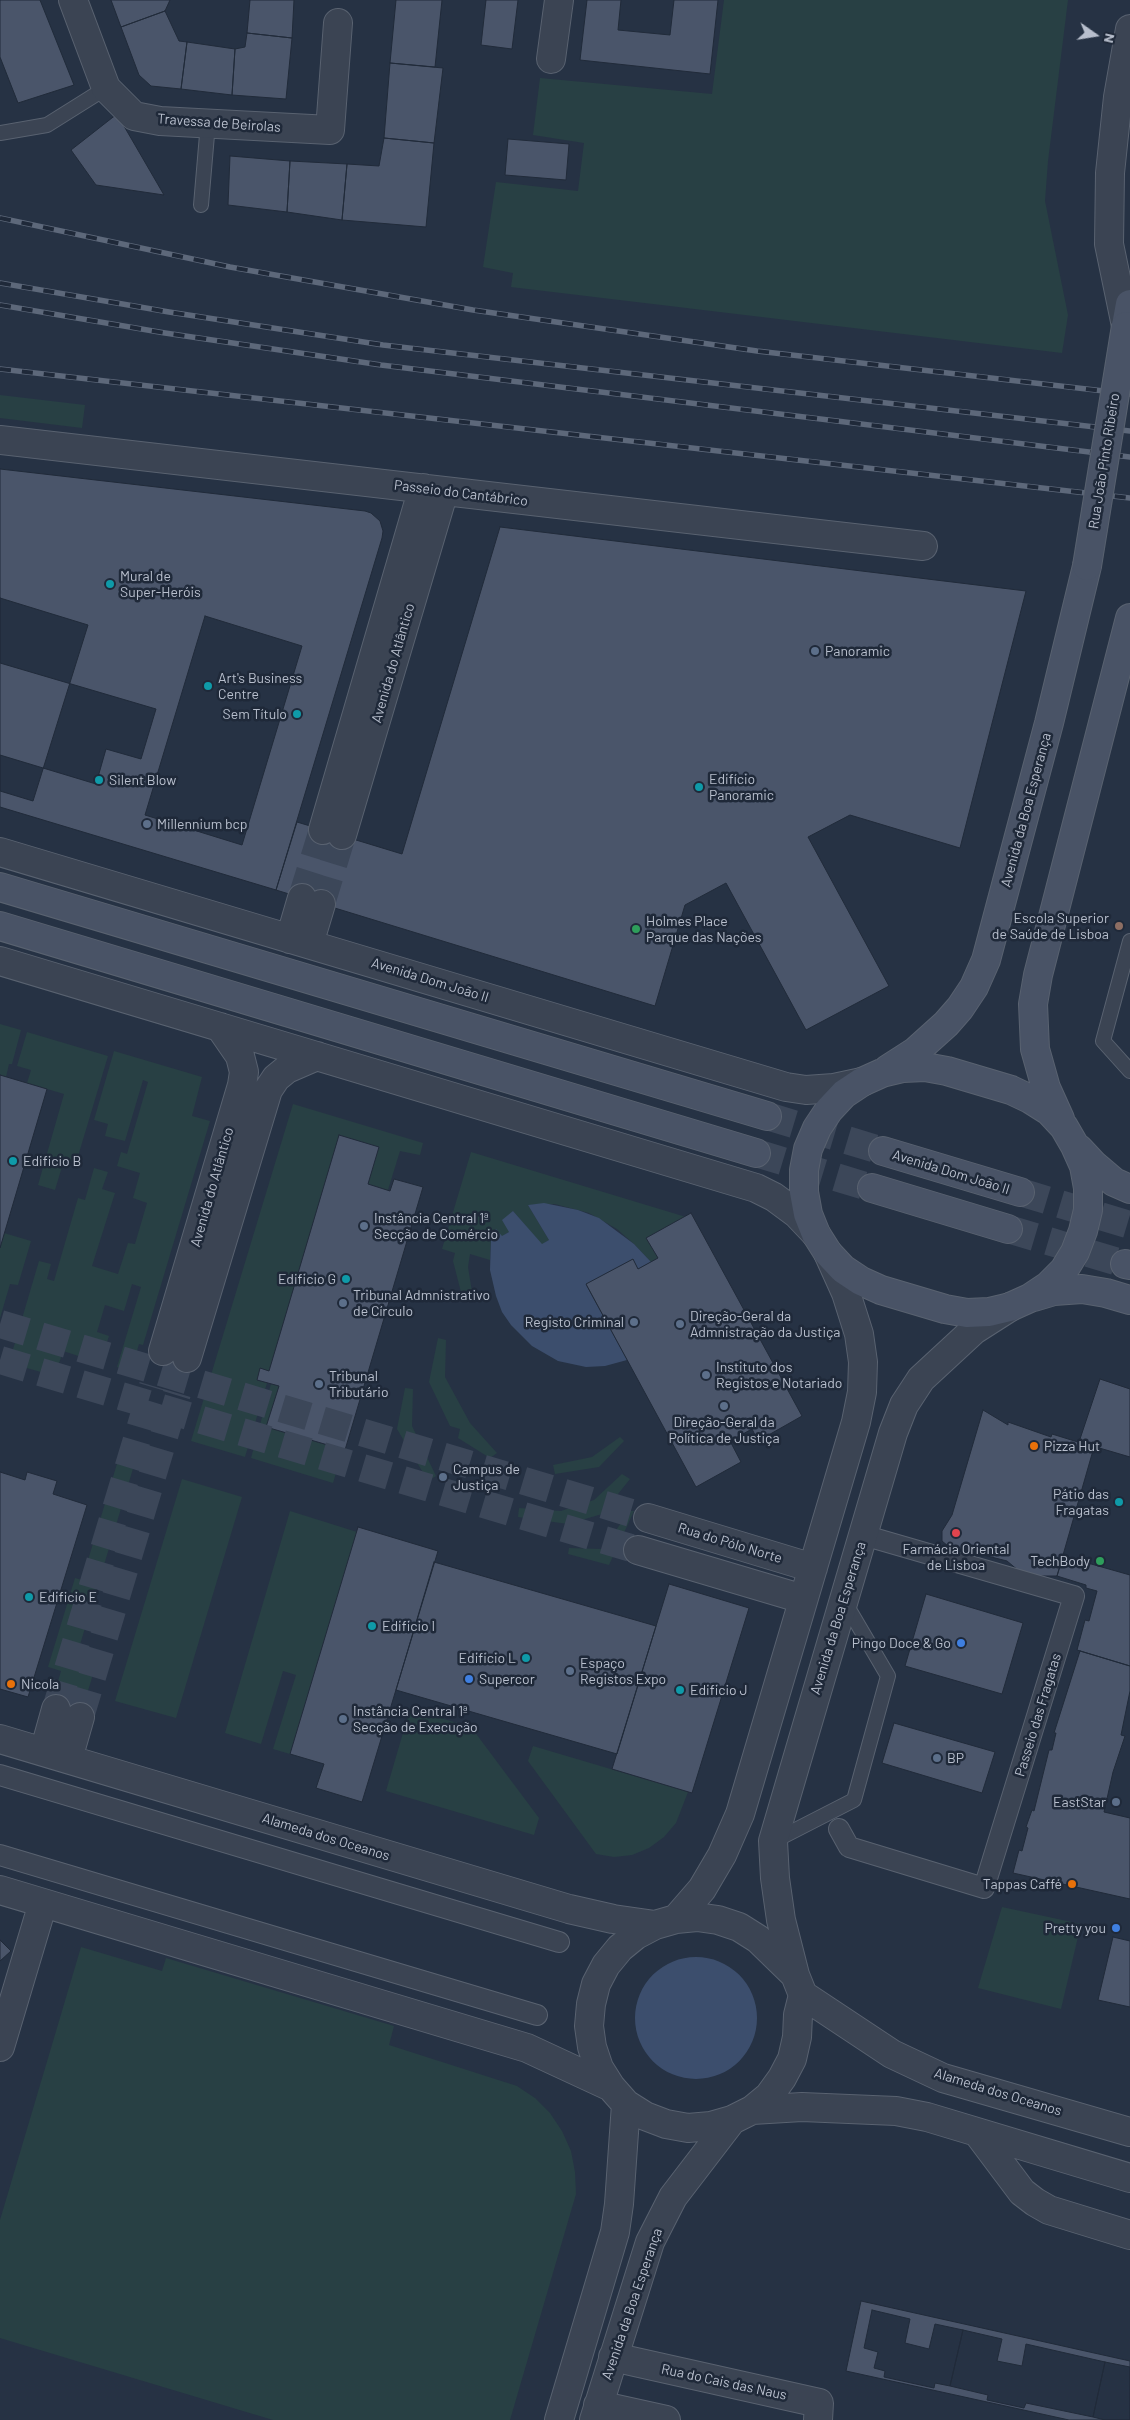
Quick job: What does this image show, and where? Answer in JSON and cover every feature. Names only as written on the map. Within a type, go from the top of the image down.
[{"type":"main road","name":"Rua João Pinto Ribeiro","points":[[1087,566],[1128,315]]},
{"type":"main road","name":"Avenida da Boa Esperança","points":[[822,1244],[808,1214],[804,1192],[804,1170],[808,1149],[817,1128],[829,1110],[844,1094],[916,1051],[946,1024],[960,1008],[974,986],[986,960],[1049,723],[1087,566]]},
{"type":"main road","points":[[1020,1303],[1048,1286],[1064,1270],[1075,1252],[1088,1210],[1088,1188],[1084,1166],[1046,1088],[1035,1049],[1032,1027],[1033,1004],[1038,975],[1130,618]]},
{"type":"main road","points":[[0,887],[767,1116]]},
{"type":"main road","points":[[0,926],[756,1153]]},
{"type":"main road","points":[[872,1077],[903,1068],[925,1067],[947,1071],[1011,1090],[1049,1111],[1094,1166],[1114,1182],[1130,1189]]},
{"type":"main road","name":"Avenida Dom João II","points":[[883,1151],[1020,1192]]},
{"type":"main road","points":[[872,1188],[1008,1229]]},
{"type":"main road","points":[[822,1244],[855,1277],[881,1290],[945,1309],[967,1313],[989,1312],[1054,1292],[1082,1290],[1106,1293],[1130,1300]]},
{"type":"street","name":"Travessa de Beirolas","points":[[73,0],[106,88],[134,116],[160,121],[330,130],[338,23]]},
{"type":"street","points":[[551,59],[560,0]]},
{"type":"street","name":"Rua João Pinto Ribeiro","points":[[1128,315],[1109,244],[1109,182],[1118,97],[1130,29]]},
{"type":"street","name":"Passeio do Cantábrico","points":[[0,440],[922,546]]},
{"type":"street","name":"Avenida do Atlântico","points":[[332,833],[433,490]]},
{"type":"street","name":"Avenida Dom João II","points":[[0,852],[786,1087],[806,1090],[834,1088],[872,1077]]},
{"type":"street","points":[[300,942],[312,901]]},
{"type":"street","points":[[0,962],[756,1188],[774,1197],[797,1214],[822,1244],[846,1293],[859,1334],[863,1362],[862,1392],[856,1422],[740,1814],[722,1855],[702,1889],[665,1922],[636,1935],[620,1948],[606,1965],[596,1984],[591,2004],[589,2026],[592,2047],[599,2068],[619,2095],[619,2204],[614,2232],[559,2420]]},
{"type":"street","name":"Avenida do Atlântico","points":[[220,1027],[240,1056],[244,1072],[175,1354],[268,1090],[276,1078],[286,1069],[317,1056]]},
{"type":"street","name":"Avenida da Boa Esperança","points":[[596,2413],[650,2242],[673,2197],[742,2115],[769,2096],[782,2078],[792,2059],[799,1985],[784,1940],[774,1878],[773,1841],[893,1433],[904,1405],[920,1379],[974,1330],[1020,1303]]},
{"type":"street","name":"Rua do Pólo Norte","points":[[648,1518],[813,1568]]},
{"type":"street","name":"Passeio das Fragatas","points":[[839,1828],[849,1846],[984,1888],[1074,1596],[863,1535]]},
{"type":"street","points":[[638,1550],[804,1599]]},
{"type":"street","points":[[56,1756],[68,1713]]},
{"type":"street","name":"Alameda dos Oceanos","points":[[0,1739],[569,1909],[613,1920],[665,1922],[711,1919],[739,1927],[758,1939],[799,1985],[892,2054],[943,2078],[1130,2132]]},
{"type":"street","points":[[0,1775],[559,1942]]},
{"type":"street","points":[[0,1855],[537,2015]]},
{"type":"street","points":[[0,1890],[527,2048],[619,2095],[645,2116],[666,2124],[688,2128],[703,2127],[742,2115],[802,2107],[896,2111],[977,2132],[1130,2178]]},
{"type":"street","points":[[0,2047],[43,1903]]},
{"type":"street","name":"Alameda dos Oceanos","points":[[1092,2121],[1130,2119]]},
{"type":"street","points":[[977,2132],[1022,2192],[1035,2202],[1048,2210],[1130,2236]]},
{"type":"street","name":"Rua do Cais das Naus","points":[[613,2358],[819,2403],[818,2420]]},
{"type":"street","points":[[596,2413],[666,2420]]},
{"type":"lane","points":[[0,133],[47,125],[106,88]]},
{"type":"lane","points":[[201,205],[208,123]]},
{"type":"lane","points":[[1130,941],[1103,1041],[1130,1071]]},
{"type":"lane","points":[[773,1841],[854,1800],[888,1676],[844,1600]]},
{"type":"green space","points":[[724,0],[1068,0],[1048,161],[1045,201],[1068,315],[1062,353],[511,287],[513,273],[483,267],[496,182],[578,191],[584,143],[533,135],[540,78],[712,94]]},
{"type":"green space","points":[[0,395],[85,405],[82,428],[0,418]]},
{"type":"green space","points":[[0,1024],[21,1030],[12,1064],[9,1064],[6,1077],[0,1075]]},
{"type":"green space","points":[[27,1032],[108,1056],[76,1163],[64,1160],[55,1190],[38,1185],[64,1094],[27,1083],[31,1070],[17,1066]]},
{"type":"green space","points":[[114,1051],[202,1077],[192,1116],[210,1121],[143,1345],[139,1344],[131,1372],[117,1367],[141,1287],[132,1284],[124,1311],[105,1305],[97,1332],[109,1336],[100,1363],[63,1351],[55,1376],[9,1363],[39,1261],[51,1264],[47,1279],[54,1281],[78,1198],[85,1200],[94,1168],[108,1172],[102,1189],[115,1193],[92,1266],[118,1274],[128,1243],[135,1244],[147,1203],[133,1198],[140,1173],[117,1166],[121,1152],[127,1154],[148,1082],[143,1080],[125,1141],[105,1136],[108,1124],[94,1120]]},
{"type":"green space","points":[[293,1104],[423,1143],[420,1155],[400,1151],[388,1190],[368,1184],[379,1147],[339,1135],[269,1371],[260,1368],[257,1380],[267,1383],[245,1457],[191,1441]]},
{"type":"green space","points":[[471,1152],[686,1217],[647,1238],[658,1258],[651,1262],[617,1229],[589,1213],[555,1204],[528,1205],[549,1240],[542,1245],[513,1211],[509,1232],[503,1236],[491,1238],[490,1260],[470,1254],[468,1267],[473,1298],[463,1300],[453,1261],[455,1253],[442,1249]]},
{"type":"green space","points":[[4,1233],[31,1241],[18,1285],[10,1284],[0,1318],[0,1248]]},
{"type":"green space","points":[[438,1338],[446,1340],[445,1377],[470,1423],[497,1453],[490,1458],[458,1438],[460,1429],[450,1426],[429,1382]]},
{"type":"green space","points":[[271,1384],[279,1386],[266,1427],[343,1450],[333,1483],[251,1458]]},
{"type":"green space","points":[[405,1388],[413,1389],[412,1426],[436,1476],[428,1481],[397,1429]]},
{"type":"green space","points":[[620,1437],[624,1441],[599,1467],[555,1474],[553,1465],[592,1457]]},
{"type":"green space","points":[[122,1447],[138,1452],[79,1648],[99,1655],[87,1694],[57,1685],[61,1671],[48,1667],[75,1578],[82,1580]]},
{"type":"green space","points":[[622,1474],[630,1479],[602,1514],[568,1524],[518,1517],[519,1508],[561,1511],[594,1500]]},
{"type":"green space","points":[[182,1479],[242,1497],[176,1718],[115,1701]]},
{"type":"green space","points":[[290,1511],[357,1532],[290,1754],[273,1749],[296,1675],[283,1671],[261,1744],[225,1733]]},
{"type":"green space","points":[[630,1511],[634,1511],[609,1565],[568,1554],[569,1548],[602,1549]]},
{"type":"green space","points":[[410,1709],[471,1727],[539,1818],[534,1835],[386,1791]]},
{"type":"green space","points":[[533,1746],[688,1792],[676,1823],[664,1837],[649,1848],[632,1855],[614,1857],[596,1854],[528,1761]]},
{"type":"green space","points":[[1002,1907],[1081,1924],[1061,2009],[978,1988]]},
{"type":"green space","points":[[81,1947],[162,1971],[166,1958],[394,2026],[389,2045],[517,2086],[535,2098],[550,2113],[562,2131],[571,2151],[575,2172],[576,2194],[510,2420],[273,2420],[0,2338],[0,2220]]},
{"type":"water","points":[[544,1203],[578,1210],[599,1218],[634,1244],[651,1262],[638,1269],[633,1259],[586,1285],[627,1360],[605,1366],[586,1367],[558,1361],[532,1346],[511,1325],[502,1312],[490,1270],[491,1238],[496,1229],[502,1236],[509,1232],[502,1220],[513,1211],[542,1244],[549,1240],[528,1205]]},
{"type":"water","points":[[696,1957],[719,1962],[739,1975],[752,1995],[757,2018],[752,2041],[739,2061],[719,2074],[696,2079],[673,2074],[653,2061],[640,2041],[635,2018],[640,1995],[653,1975],[673,1962]]},
{"type":"building","points":[[0,0],[40,0],[74,85],[18,103],[0,57]]},
{"type":"building","points":[[111,0],[170,0],[165,11],[121,27]]},
{"type":"building","points":[[250,0],[294,0],[292,38],[247,33]]},
{"type":"building","points":[[396,0],[442,0],[435,67],[390,63]]},
{"type":"building","points":[[486,0],[518,0],[512,49],[481,45]]},
{"type":"building","points":[[587,0],[621,0],[618,30],[670,35],[674,0],[718,0],[710,74],[580,60]]},
{"type":"building","points":[[165,11],[179,41],[187,42],[181,89],[151,86],[139,75],[121,27]]},
{"type":"building","points":[[247,33],[292,38],[286,99],[232,95],[235,49],[245,47]]},
{"type":"building","points":[[187,42],[235,49],[232,95],[181,89]]},
{"type":"building","points":[[390,63],[443,68],[434,143],[384,138]]},
{"type":"building","points":[[117,114],[164,195],[96,185],[71,150]]},
{"type":"building","points":[[384,138],[434,143],[426,227],[342,220],[347,164],[379,166]]},
{"type":"building","points":[[508,139],[569,144],[566,180],[505,175]]},
{"type":"building","points":[[230,156],[290,161],[287,212],[228,205]]},
{"type":"building","points":[[290,161],[347,164],[342,220],[287,212]]},
{"type":"building","name":"Art's Business Centre","points":[[0,469],[365,511],[371,513],[380,521],[383,531],[382,538],[276,890],[0,807],[0,755],[96,784],[106,749],[141,759],[156,709],[0,663]]},
{"type":"building","name":"Edifício Panoramic","points":[[500,527],[1026,591],[960,848],[850,815],[808,837],[889,986],[806,1030],[726,883],[685,905],[655,1006],[276,890],[297,822],[402,854]]},
{"type":"building","points":[[0,598],[88,625],[33,801],[0,791]]},
{"type":"building","points":[[205,616],[302,646],[242,845],[145,815]]},
{"type":"building","name":"Edificio B","points":[[0,1075],[47,1089],[0,1248]]},
{"type":"building","name":"Edificio G","points":[[339,1135],[379,1147],[368,1184],[390,1191],[394,1179],[423,1187],[345,1450],[266,1427],[279,1386],[257,1380],[260,1368],[269,1371]]},
{"type":"building","points":[[691,1213],[802,1416],[758,1441],[752,1429],[730,1441],[741,1462],[696,1487],[586,1284],[633,1259],[638,1269],[658,1258],[646,1238]]},
{"type":"building","points":[[1100,1379],[1130,1389],[1130,1457],[1079,1442]]},
{"type":"building","points":[[983,1410],[1008,1425],[1008,1422],[1051,1437],[1052,1434],[1094,1447],[1057,1576],[1037,1576],[1019,1571],[1007,1561],[948,1546],[942,1541],[942,1531],[952,1515]]},
{"type":"building","name":"Edificio E","points":[[0,1472],[25,1480],[27,1472],[57,1481],[53,1494],[87,1505],[28,1697],[0,1689]]},
{"type":"building","name":"Edificio I","points":[[358,1527],[438,1551],[362,1802],[316,1788],[324,1764],[290,1754]]},
{"type":"building","points":[[1063,1556],[1130,1575],[1130,1666],[1077,1650],[1085,1620],[1089,1621],[1097,1591],[1086,1588],[1086,1585],[1057,1576]]},
{"type":"building","name":"Edificio L","points":[[434,1562],[656,1626],[617,1754],[396,1690]]},
{"type":"building","name":"Edificio J","points":[[669,1584],[749,1608],[692,1793],[612,1769]]},
{"type":"building","points":[[926,1594],[1023,1623],[1002,1694],[905,1666]]},
{"type":"building","points":[[1080,1651],[1130,1666],[1130,1691],[1121,1735],[1125,1736],[1113,1772],[1104,1812],[1130,1818],[1130,1899],[1013,1873],[1019,1850],[1022,1851],[1028,1828],[1026,1827],[1032,1810],[1034,1811],[1049,1750],[1052,1750],[1056,1733],[1054,1733]]},
{"type":"building","points":[[894,1723],[995,1752],[982,1793],[882,1763]]},
{"type":"building","points":[[1113,1937],[1130,1941],[1130,2007],[1098,2000]]},
{"type":"building","points":[[0,1940],[11,1951],[0,1961]]},
{"type":"building","points":[[861,2301],[1130,2361],[1130,2420],[1069,2420],[846,2371]]},
{"type":"building","points":[[872,2310],[910,2319],[905,2343],[929,2349],[935,2324],[963,2330],[950,2386],[935,2383],[934,2388],[884,2377],[885,2371],[874,2368],[878,2352],[864,2348]]},
{"type":"building","points":[[963,2330],[1002,2339],[997,2361],[1022,2366],[1026,2344],[1105,2362],[1093,2417],[1026,2403],[1024,2408],[987,2400],[988,2395],[950,2386]]},
{"type":"building","points":[[1105,2362],[1130,2367],[1130,2420],[1105,2420],[1093,2417]]},
{"type":"tunnel","points":[[302,898],[323,830]]},
{"type":"tunnel","points":[[321,904],[342,835]]},
{"type":"tunnel","points":[[767,1116],[883,1151]]},
{"type":"tunnel","points":[[756,1153],[872,1188]]},
{"type":"tunnel","points":[[1020,1192],[1130,1225]]},
{"type":"tunnel","points":[[1008,1229],[1125,1264]]},
{"type":"tunnel","points":[[0,1324],[648,1518]]},
{"type":"tunnel","points":[[0,1360],[638,1550]]},
{"type":"tunnel","points":[[56,1709],[153,1386]]},
{"type":"tunnel","points":[[80,1717],[177,1393]]},
{"type":"railway","points":[[0,218],[230,267],[473,310],[757,351],[1130,394]]},
{"type":"railway","points":[[0,283],[169,312],[383,345],[1130,431]]},
{"type":"railway","points":[[0,305],[165,333],[381,365],[1130,457]]},
{"type":"railway","points":[[0,369],[1130,498]]},
{"type":"place","name":"Mural de Super-Heróis","points":[[110,584]]},
{"type":"place","name":"Panoramic","points":[[815,651]]},
{"type":"place","name":"Art's Business Centre","points":[[208,686]]},
{"type":"place","name":"Sem Título","points":[[297,714]]},
{"type":"place","name":"Silent Blow","points":[[99,780]]},
{"type":"place","name":"Edifício Panoramic","points":[[699,787]]},
{"type":"place","name":"Millennium bcp","points":[[147,824]]},
{"type":"place","name":"Escola Superior de Saúde de Lisboa","points":[[1119,926]]},
{"type":"place","name":"Holmes Place Parque das Nações","points":[[636,929]]},
{"type":"place","name":"Edificio B","points":[[13,1161]]},
{"type":"place","name":"Instância Central 1ª Secção de Comércio","points":[[364,1226]]},
{"type":"place","name":"Edificio G","points":[[346,1279]]},
{"type":"place","name":"Tribunal Admnistrativo de Círculo","points":[[343,1303]]},
{"type":"place","name":"Registo Criminal","points":[[634,1322]]},
{"type":"place","name":"Direção-Geral da Admnistração da Justiça","points":[[680,1324]]},
{"type":"place","name":"Instituto dos Registos e Notariado","points":[[706,1375]]},
{"type":"place","name":"Tribunal Tributário","points":[[319,1384]]},
{"type":"place","name":"Direção-Geral da Política de Justiça","points":[[724,1406]]},
{"type":"place","name":"Pizza Hut","points":[[1034,1446]]},
{"type":"place","name":"Campus de Justiça","points":[[443,1477]]},
{"type":"place","name":"Pátio das Fragatas","points":[[1119,1502]]},
{"type":"place","name":"Farmácia Oriental de Lisboa","points":[[956,1533]]},
{"type":"place","name":"TechBody","points":[[1100,1561]]},
{"type":"place","name":"Edificio E","points":[[29,1597]]},
{"type":"place","name":"Edificio I","points":[[372,1626]]},
{"type":"place","name":"Pingo Doce & Go","points":[[961,1643]]},
{"type":"place","name":"Edificio L","points":[[526,1658]]},
{"type":"place","name":"Espaço Registos Expo","points":[[570,1671]]},
{"type":"place","name":"Supercor","points":[[469,1679]]},
{"type":"place","name":"Nicola","points":[[11,1684]]},
{"type":"place","name":"Edificio J","points":[[680,1690]]},
{"type":"place","name":"Instância Central 1ª Secção de Execução","points":[[343,1719]]},
{"type":"place","name":"BP","points":[[937,1758]]},
{"type":"place","name":"EastStar","points":[[1116,1802]]},
{"type":"place","name":"Tappas Caffé","points":[[1072,1884]]},
{"type":"place","name":"Pretty you","points":[[1116,1928]]}]
